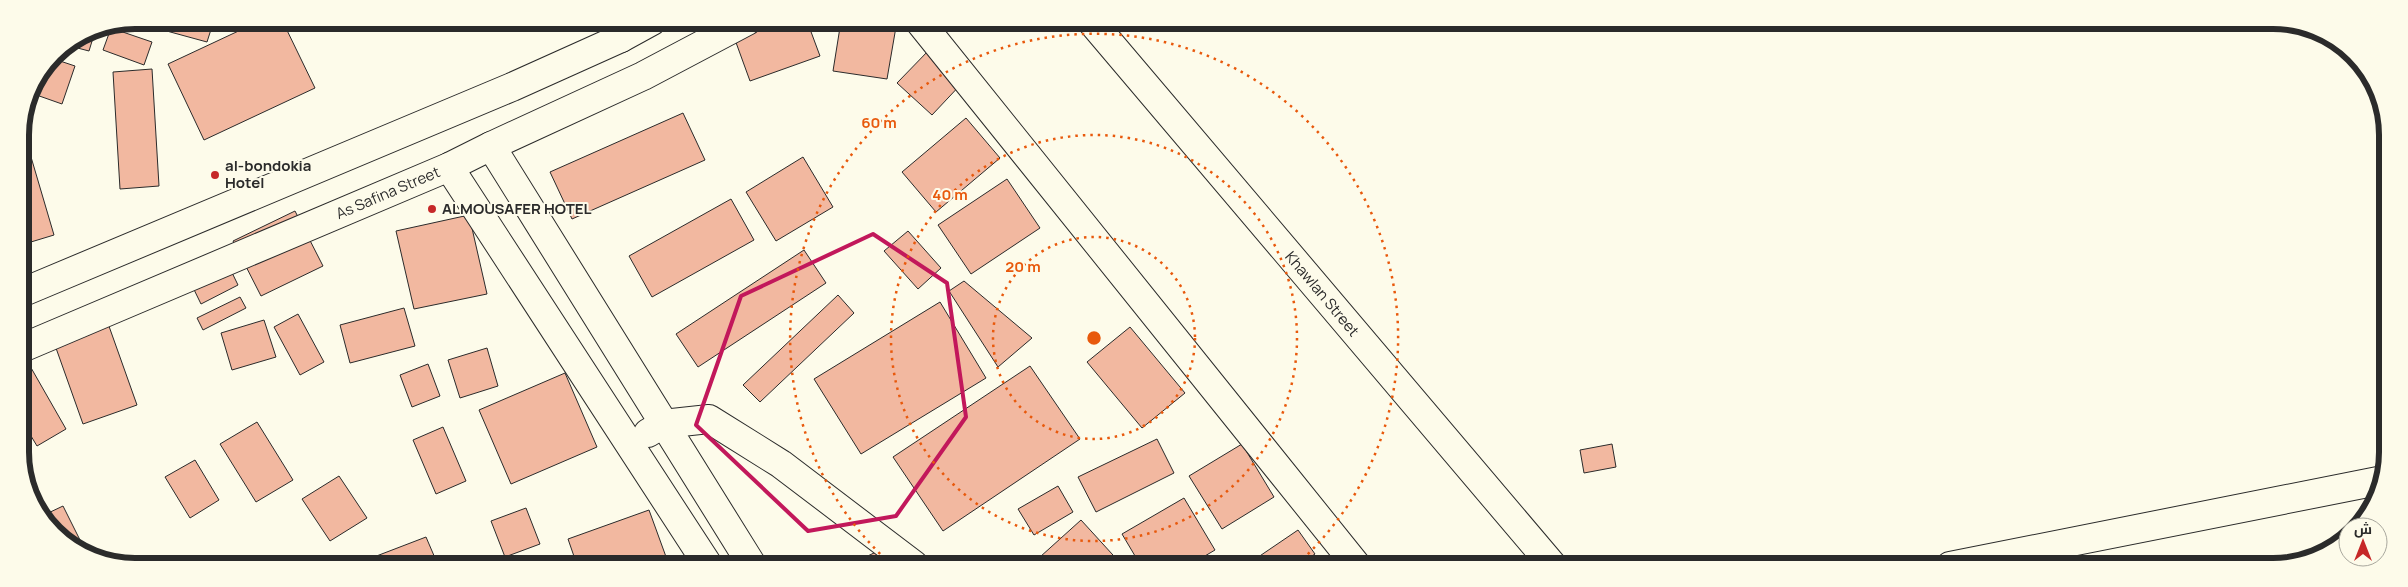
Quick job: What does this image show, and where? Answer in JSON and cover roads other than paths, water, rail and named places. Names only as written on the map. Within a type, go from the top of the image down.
[{"type":"street","points":[[29,290],[512,87],[616,29]]},
{"type":"street","name":"As Safina Street","points":[[29,345],[449,168],[491,146],[643,76],[732,29]]},
{"type":"street","points":[[925,29],[1351,558]]},
{"type":"street","name":"Khawlan Street","points":[[1098,29],[1546,558]]},
{"type":"street","points":[[491,146],[748,558]]},
{"type":"street","points":[[449,168],[703,558]]},
{"type":"street","points":[[630,444],[663,424],[709,419],[781,464],[904,558]]},
{"type":"street","points":[[1990,558],[2375,482]]},
{"type":"place","name":"al-bondokia Hotel","points":[[215,175]]},
{"type":"place","name":"ALMOUSAFER HOTEL","points":[[432,209]]}]
